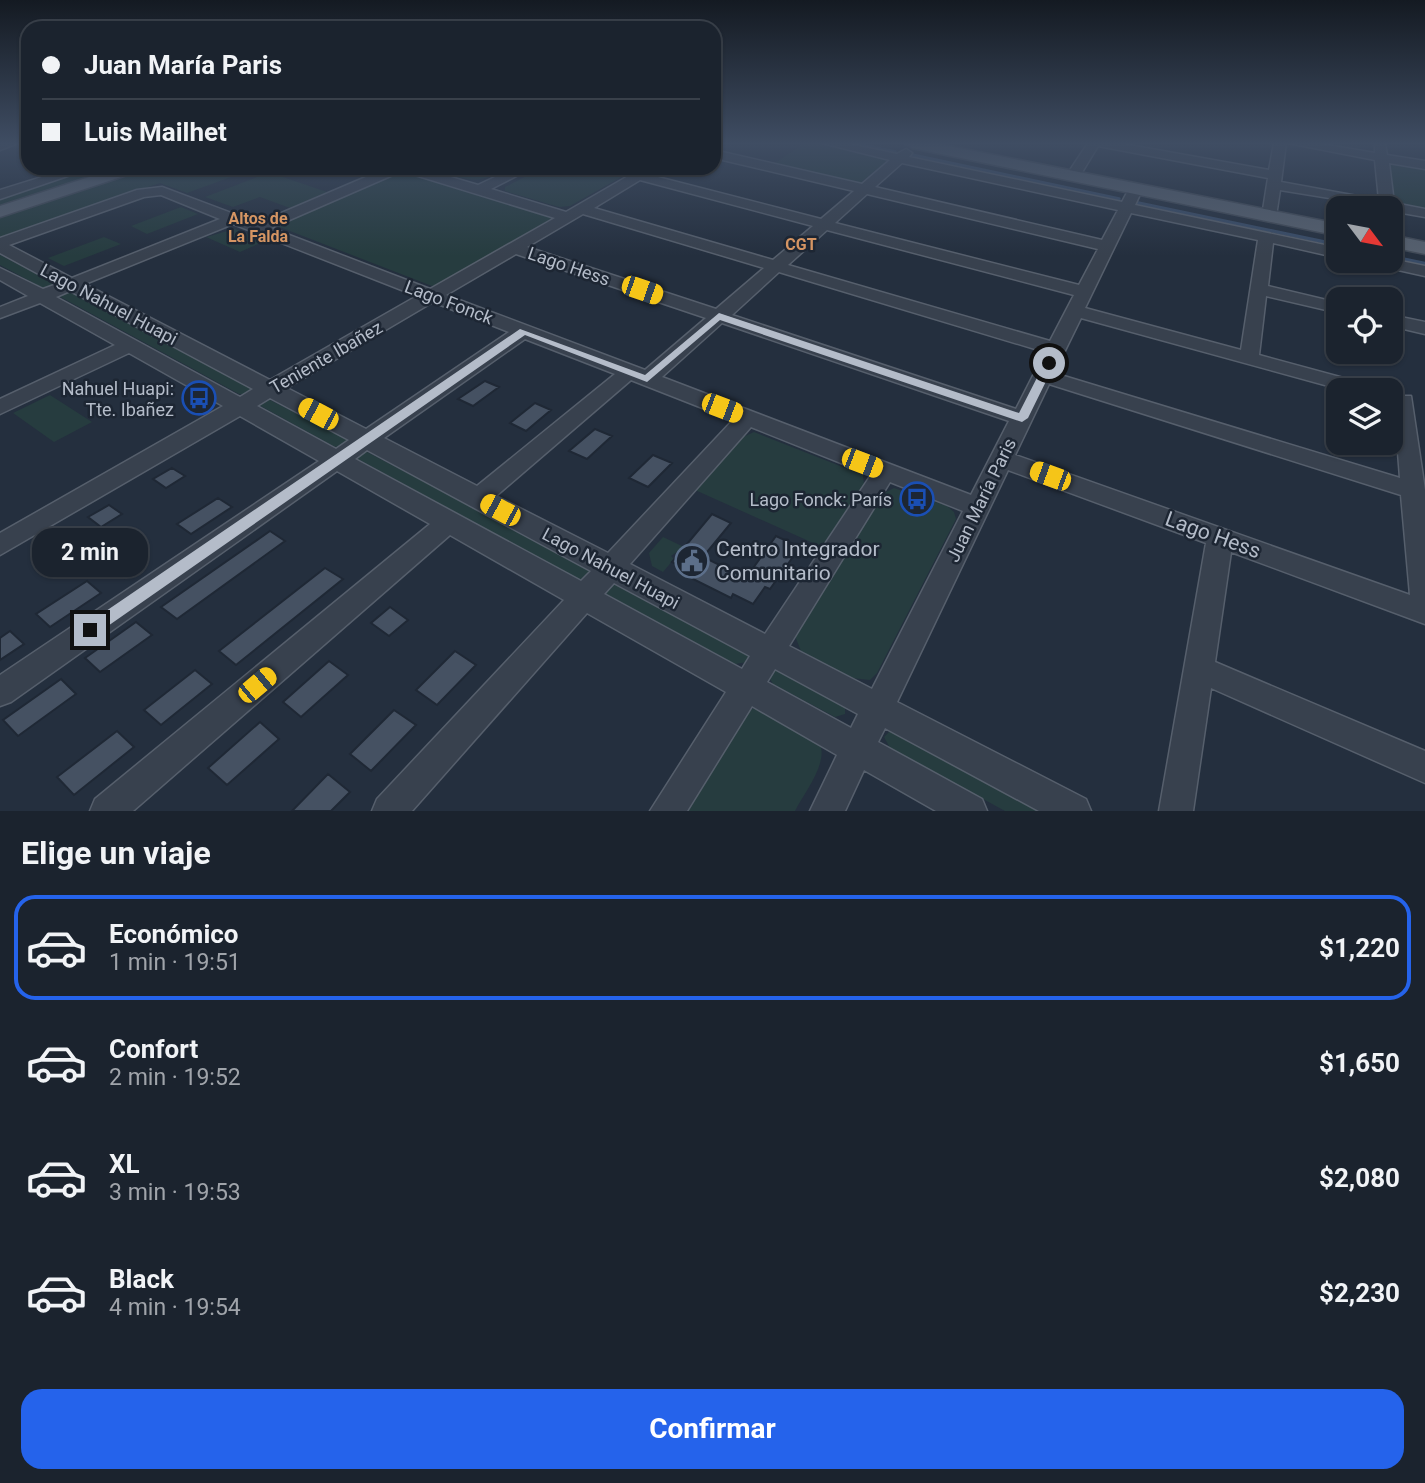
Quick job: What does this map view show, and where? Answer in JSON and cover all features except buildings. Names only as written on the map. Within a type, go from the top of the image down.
[{"type":"main road","points":[[0,212],[94,181]]},
{"type":"main road","points":[[1086,181],[1131,198],[1269,216],[1326,227]]},
{"type":"main road","points":[[1404,244],[1425,248]]},
{"type":"street","points":[[0,195],[44,181]]},
{"type":"street","points":[[258,228],[368,181]]},
{"type":"street","points":[[449,181],[776,266],[1056,349]]},
{"type":"street","points":[[480,190],[499,181]]},
{"type":"street","name":"Teniente Ibañez","points":[[0,545],[630,181]]},
{"type":"street","points":[[675,181],[824,224],[1084,292]]},
{"type":"street","points":[[829,181],[1107,246]]},
{"type":"street","points":[[478,498],[719,316],[873,181]]},
{"type":"street","points":[[1053,181],[1326,239]]},
{"type":"street","points":[[1269,216],[1274,181]]},
{"type":"street","points":[[1278,181],[1344,196]]},
{"type":"street","name":"Lago Fonck","points":[[0,245],[154,190],[234,218],[978,508]]},
{"type":"street","points":[[1131,198],[1266,237],[1326,250]]},
{"type":"street","name":"Juan María Paris","points":[[827,811],[1131,198]]},
{"type":"street","points":[[1404,209],[1425,213]]},
{"type":"street","points":[[0,313],[234,218]]},
{"type":"street","points":[[1249,359],[1266,237]]},
{"type":"street","name":"Lago Nahuel Huapi","points":[[0,245],[1074,811]]},
{"type":"street","name":"Lago Hess","points":[[514,248],[1022,418]]},
{"type":"street","points":[[1404,256],[1425,260]]},
{"type":"street","points":[[1404,267],[1425,271]]},
{"type":"street","name":"Lago Nahuel Huapi","points":[[0,273],[970,811]]},
{"type":"street","points":[[1259,289],[1326,305]]},
{"type":"street","points":[[1075,311],[1326,379]]},
{"type":"street","points":[[1403,323],[1425,328]]},
{"type":"street","points":[[0,692],[524,331]]},
{"type":"street","points":[[0,407],[130,345]]},
{"type":"street","points":[[1042,376],[1413,490]]},
{"type":"street","points":[[1407,401],[1425,612]]},
{"type":"street","points":[[389,811],[747,418]]},
{"type":"street","name":"Lago Hess","points":[[1002,459],[1425,612]]},
{"type":"street","points":[[667,811],[885,471]]},
{"type":"street","points":[[107,811],[449,522]]},
{"type":"street","points":[[1177,811],[1220,537]]},
{"type":"street","points":[[1199,669],[1425,767]]},
{"type":"green space","points":[[51,181],[82,181],[0,208],[0,197]]},
{"type":"green space","points":[[105,181],[221,181],[187,193],[160,183],[0,238],[0,216]]},
{"type":"green space","points":[[247,181],[294,181],[327,192],[290,208],[260,197],[233,207],[205,197]]},
{"type":"green space","points":[[377,181],[436,181],[553,218],[440,284],[432,286],[277,226]]},
{"type":"green space","points":[[517,181],[614,181],[570,206],[559,207],[505,191],[505,187]]},
{"type":"green space","points":[[1388,181],[1425,181],[1425,212],[1404,208],[1404,196],[1390,196]]},
{"type":"green space","points":[[181,207],[198,214],[147,234],[131,226]]},
{"type":"green space","points":[[235,229],[265,241],[240,252],[206,237]]},
{"type":"green space","points":[[104,237],[121,244],[64,266],[48,258]]},
{"type":"green space","points":[[0,255],[57,285],[45,289],[0,265]]},
{"type":"green space","points":[[69,291],[253,390],[247,394],[239,394],[57,295]]},
{"type":"green space","points":[[50,395],[92,422],[54,442],[13,413]]},
{"type":"green space","points":[[268,399],[346,439],[348,443],[335,447],[259,405]]},
{"type":"green space","points":[[754,432],[863,475],[864,485],[822,547],[695,490],[743,437]]},
{"type":"green space","points":[[365,451],[587,567],[590,573],[584,579],[578,579],[356,457]]},
{"type":"green space","points":[[894,488],[947,506],[954,512],[956,519],[877,673],[870,680],[851,678],[801,651],[795,636],[884,493]]},
{"type":"green space","points":[[663,537],[684,547],[671,556],[674,559],[663,572],[652,566],[649,553]]},
{"type":"green space","points":[[616,583],[748,654],[748,662],[735,664],[608,595],[605,592],[610,584]]},
{"type":"green space","points":[[775,669],[845,705],[845,714],[835,717],[773,684],[769,677]]},
{"type":"green space","points":[[758,707],[820,744],[822,752],[818,769],[795,811],[681,811],[746,711]]},
{"type":"green space","points":[[890,731],[1045,811],[1005,811],[890,748],[884,737]]},
{"type":"waterway","points":[[1034,181],[1119,199]]},
{"type":"waterway","points":[[1138,203],[1326,242]]},
{"type":"waterway","points":[[1404,260],[1425,264]]},
{"type":"place","name":"Nahuel Huapi: Tte. Ibañez","points":[[199,398]]},
{"type":"place","name":"Lago Fonck: París","points":[[917,499]]},
{"type":"place","name":"Centro Integrador Comunitario","points":[[692,561]]},
{"type":"district","name":"Altos de La Falda","points":[[258,227]]},
{"type":"district","name":"CGT","points":[[801,244]]},
{"type":"route","points":[[90,630],[524,331],[647,379],[719,316],[1022,418],[1049,363]]}]
